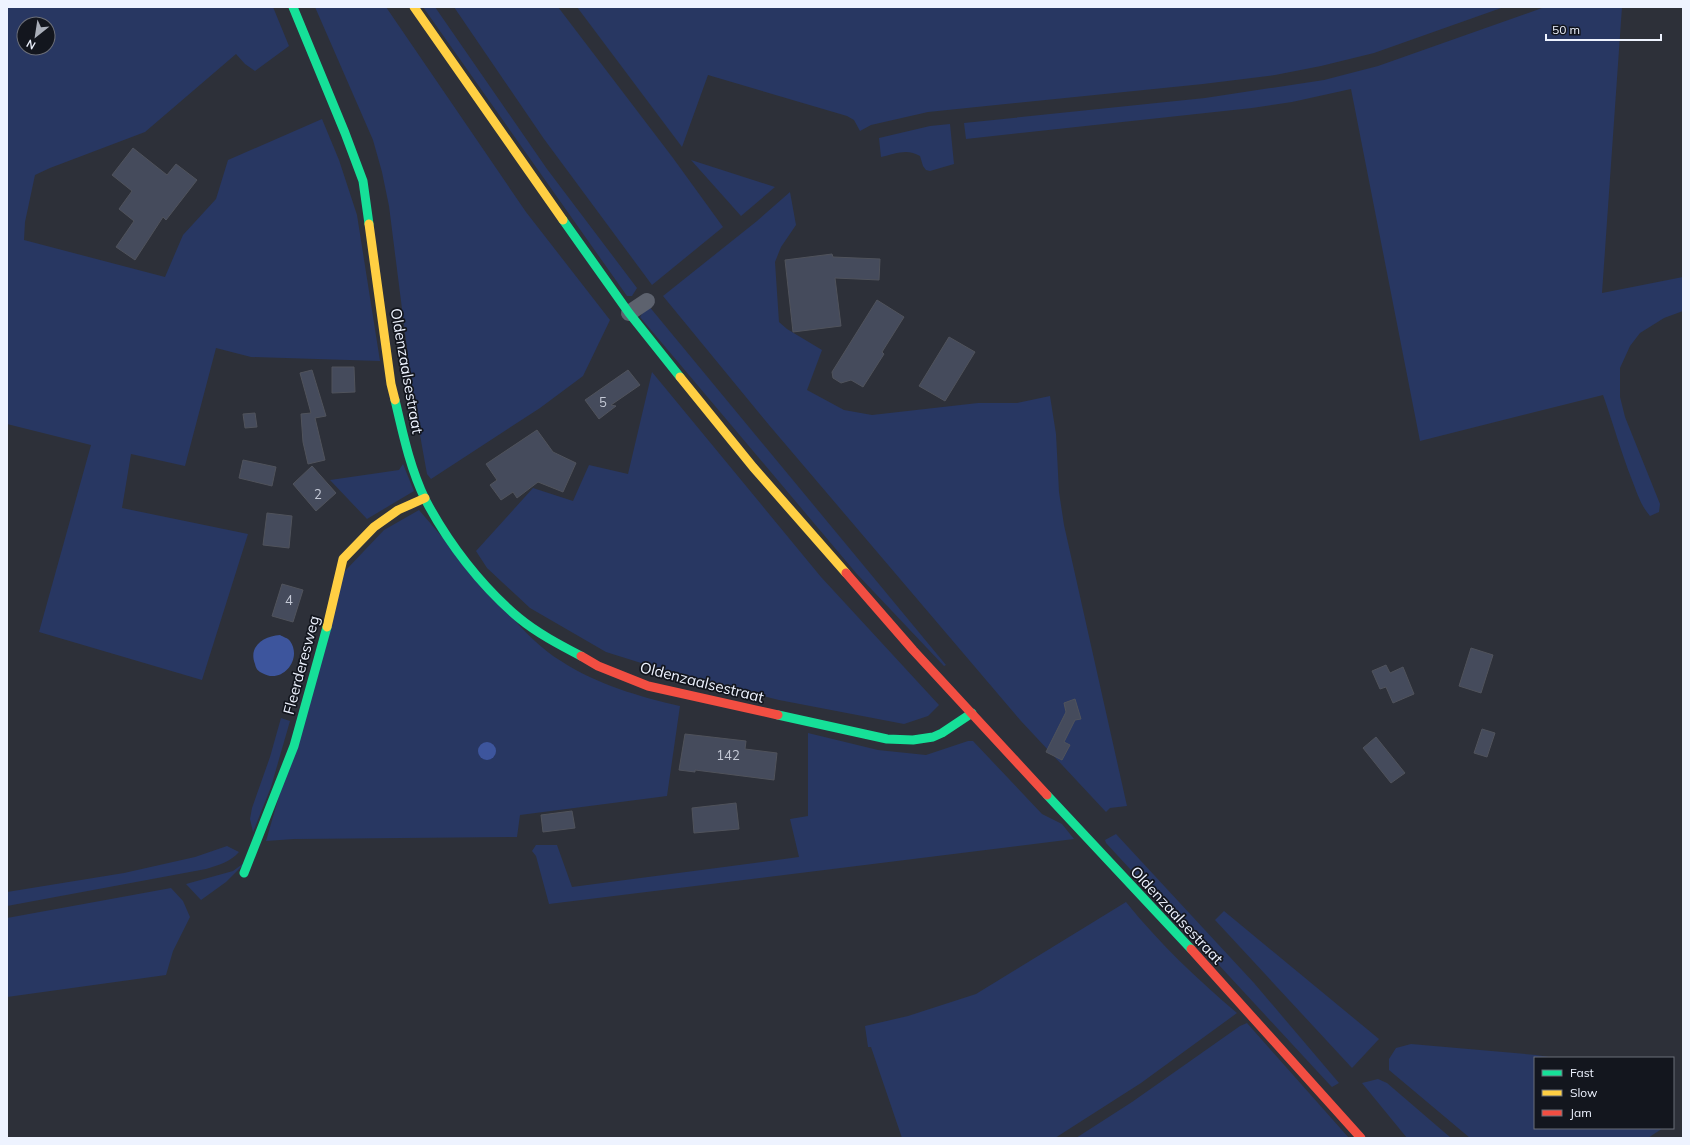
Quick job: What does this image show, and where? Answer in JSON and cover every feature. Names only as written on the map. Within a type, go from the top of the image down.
[{"type":"street","name":"Oldenzaalsestraat","points":[[293,7],[345,133],[363,181],[391,384],[406,448],[425,498],[441,526],[468,564],[495,595],[519,618],[546,637],[598,666],[648,686],[700,699],[887,739],[914,741],[933,738],[951,729],[972,713]]},
{"type":"street","name":"Oldenzaalsestraat","points":[[414,7],[562,220],[629,313],[753,468],[913,650],[1248,1012],[1361,1138]]},
{"type":"street","points":[[629,313],[647,301]]},
{"type":"street","name":"Fleerderesweg","points":[[244,873],[294,746],[330,615],[343,559],[374,528],[398,510],[425,498]]},
{"type":"shaded area","points":[[7,7],[273,7],[289,46],[255,71],[245,64],[236,54],[145,132],[35,175],[25,222],[24,240],[165,277],[183,235],[216,199],[228,160],[322,119],[339,160],[357,215],[380,361],[251,357],[216,348],[185,466],[131,454],[122,508],[248,534],[202,680],[39,632],[91,445],[7,424]]},
{"type":"shaded area","points":[[315,7],[386,7],[526,212],[610,320],[583,376],[540,408],[431,479],[427,474],[413,396],[389,206],[382,172],[373,140]]},
{"type":"shaded area","points":[[423,7],[435,7],[547,169],[637,288],[632,296],[627,296]]},
{"type":"shaded area","points":[[454,7],[558,7],[673,158],[723,227],[652,285],[544,139]]},
{"type":"shaded area","points":[[577,7],[1504,7],[1374,53],[1275,75],[1203,84],[928,112],[871,125],[860,131],[854,120],[847,116],[708,75],[682,147]]},
{"type":"shaded area","points":[[1545,7],[1622,7],[1602,293],[1683,277],[1683,311],[1664,318],[1640,333],[1630,346],[1620,368],[1620,397],[1625,417],[1660,504],[1659,512],[1650,516],[1642,504],[1636,490],[1603,395],[1420,441],[1351,89],[1292,102],[1252,108],[966,139],[964,123],[1205,98],[1324,80],[1378,66]]},
{"type":"shaded area","points":[[950,124],[954,164],[930,171],[926,170],[923,166],[920,156],[910,152],[901,152],[881,157],[879,138],[930,126]]},
{"type":"shaded area","points":[[691,160],[775,187],[741,216]]},
{"type":"shaded area","points":[[790,192],[796,225],[781,247],[775,262],[779,322],[787,329],[822,350],[807,390],[844,410],[872,415],[978,403],[1017,403],[1050,396],[1056,434],[1059,492],[1064,525],[1127,806],[1110,808],[1106,812],[1021,721],[769,425],[663,296],[757,221]]},
{"type":"shaded area","points":[[648,305],[946,665],[944,666],[856,573],[640,317]]},
{"type":"shaded area","points":[[652,372],[821,577],[939,705],[928,716],[904,724],[779,700],[689,678],[606,652],[530,608],[487,568],[476,551],[533,488],[573,501],[589,465],[628,474]]},
{"type":"shaded area","points":[[403,464],[414,491],[367,519],[330,480],[399,470]]},
{"type":"shaded area","points":[[419,510],[515,621],[541,647],[561,661],[603,683],[634,694],[680,706],[667,796],[520,815],[517,837],[294,839],[266,841],[344,572],[384,530]]},
{"type":"shaded area","points":[[280,635],[290,641],[294,655],[292,662],[283,673],[277,676],[269,676],[258,671],[253,658],[254,652],[259,643],[263,640],[268,637]]},
{"type":"shaded area","points":[[281,718],[290,721],[271,787],[253,832],[250,819],[252,808],[270,757]]},
{"type":"shaded area","points":[[808,733],[878,750],[926,755],[968,741],[973,741],[1042,814],[1062,824],[1074,839],[549,904],[536,856],[532,851],[536,845],[557,845],[572,887],[799,857],[790,819],[808,816]]},
{"type":"shaded area","points":[[487,742],[491,743],[495,747],[495,755],[491,759],[487,760],[483,759],[479,755],[478,751],[479,747],[483,743]]},
{"type":"shaded area","points":[[1116,834],[1254,983],[1339,1083],[1332,1087],[1329,1084],[1106,843],[1105,840]]},
{"type":"shaded area","points":[[227,846],[239,852],[228,861],[206,869],[7,906],[7,892],[124,873],[195,857]]},
{"type":"shaded area","points":[[248,860],[226,882],[201,900],[186,884],[233,871]]},
{"type":"shaded area","points":[[171,888],[183,901],[190,917],[173,951],[166,975],[7,997],[7,918]]},
{"type":"shaded area","points":[[1126,902],[1179,960],[1237,1013],[1141,1083],[1055,1138],[902,1138],[871,1047],[868,1047],[865,1026],[908,1016],[976,994]]},
{"type":"shaded area","points":[[1224,911],[1379,1039],[1352,1068],[1215,920]]},
{"type":"shaded area","points":[[1247,1023],[1349,1138],[1076,1138],[1132,1102],[1240,1026]]},
{"type":"shaded area","points":[[1411,1044],[1549,1057],[1534,1057],[1534,1129],[1662,1129],[1648,1138],[1470,1138],[1389,1070],[1389,1059],[1396,1048]]},
{"type":"shaded area","points":[[1378,1079],[1387,1083],[1451,1138],[1407,1138],[1362,1083]]},
{"type":"building","points":[[133,148],[167,175],[176,164],[197,180],[166,220],[163,217],[135,260],[116,247],[134,221],[119,209],[132,191],[112,175]]},
{"type":"building","points":[[832,254],[833,257],[880,259],[879,280],[835,278],[841,326],[793,332],[785,260]]},
{"type":"building","points":[[877,300],[904,317],[882,352],[884,354],[863,387],[851,380],[841,383],[833,378],[832,372]]},
{"type":"building","points":[[949,337],[975,352],[945,401],[919,386]]},
{"type":"building","points":[[332,367],[354,367],[355,392],[332,393]]},
{"type":"building","points":[[312,370],[326,416],[315,418],[325,460],[308,464],[303,442],[301,414],[311,413],[300,373]]},
{"type":"building","points":[[628,370],[640,385],[611,405],[616,406],[599,419],[585,400]]},
{"type":"building","points":[[255,413],[257,427],[245,428],[243,414]]},
{"type":"building","points":[[537,430],[553,452],[576,463],[563,492],[538,482],[517,498],[513,492],[501,500],[490,485],[497,480],[486,464]]},
{"type":"building","points":[[243,460],[276,467],[272,486],[239,478]]},
{"type":"building","points":[[312,466],[336,493],[316,511],[293,484]]},
{"type":"building","points":[[267,513],[292,516],[289,548],[263,545]]},
{"type":"building","points":[[282,584],[303,590],[293,622],[272,616]]},
{"type":"building","points":[[1471,648],[1493,655],[1481,693],[1459,686]]},
{"type":"building","points":[[1386,665],[1390,673],[1403,667],[1414,694],[1393,703],[1386,687],[1380,689],[1372,671]]},
{"type":"building","points":[[1075,699],[1081,719],[1075,720],[1064,742],[1070,745],[1062,760],[1046,752],[1066,712],[1064,703]]},
{"type":"building","points":[[1482,729],[1495,733],[1487,757],[1474,753]]},
{"type":"building","points":[[685,734],[746,741],[745,749],[777,753],[774,780],[695,770],[695,772],[679,770]]},
{"type":"building","points":[[1376,737],[1405,773],[1391,783],[1363,748]]},
{"type":"building","points":[[736,803],[739,829],[694,833],[692,808]]},
{"type":"building","points":[[572,811],[575,828],[543,832],[541,815]]},
{"type":"traffic: fast","points":[[293,7],[345,133],[363,181],[369,224]]},
{"type":"traffic: fast","points":[[563,220],[629,313],[680,377]]},
{"type":"traffic: fast","points":[[395,400],[407,451],[415,475],[425,499],[455,548],[466,563],[505,606],[541,634],[581,656]]},
{"type":"traffic: fast","points":[[244,873],[294,746],[327,627]]},
{"type":"traffic: fast","points":[[778,715],[887,739],[913,740],[933,737],[942,733],[972,713]]},
{"type":"traffic: fast","points":[[1047,795],[1191,949]]},
{"type":"traffic: slow","points":[[414,7],[563,220]]},
{"type":"traffic: slow","points":[[369,224],[391,384],[395,400]]},
{"type":"traffic: slow","points":[[680,377],[753,467],[846,573]]},
{"type":"traffic: slow","points":[[327,627],[343,559],[374,527],[398,510],[425,498]]},
{"type":"traffic: jam","points":[[846,573],[913,650],[1047,795]]},
{"type":"traffic: jam","points":[[581,656],[598,666],[648,686],[778,715]]},
{"type":"traffic: jam","points":[[1191,949],[1361,1138]]}]
